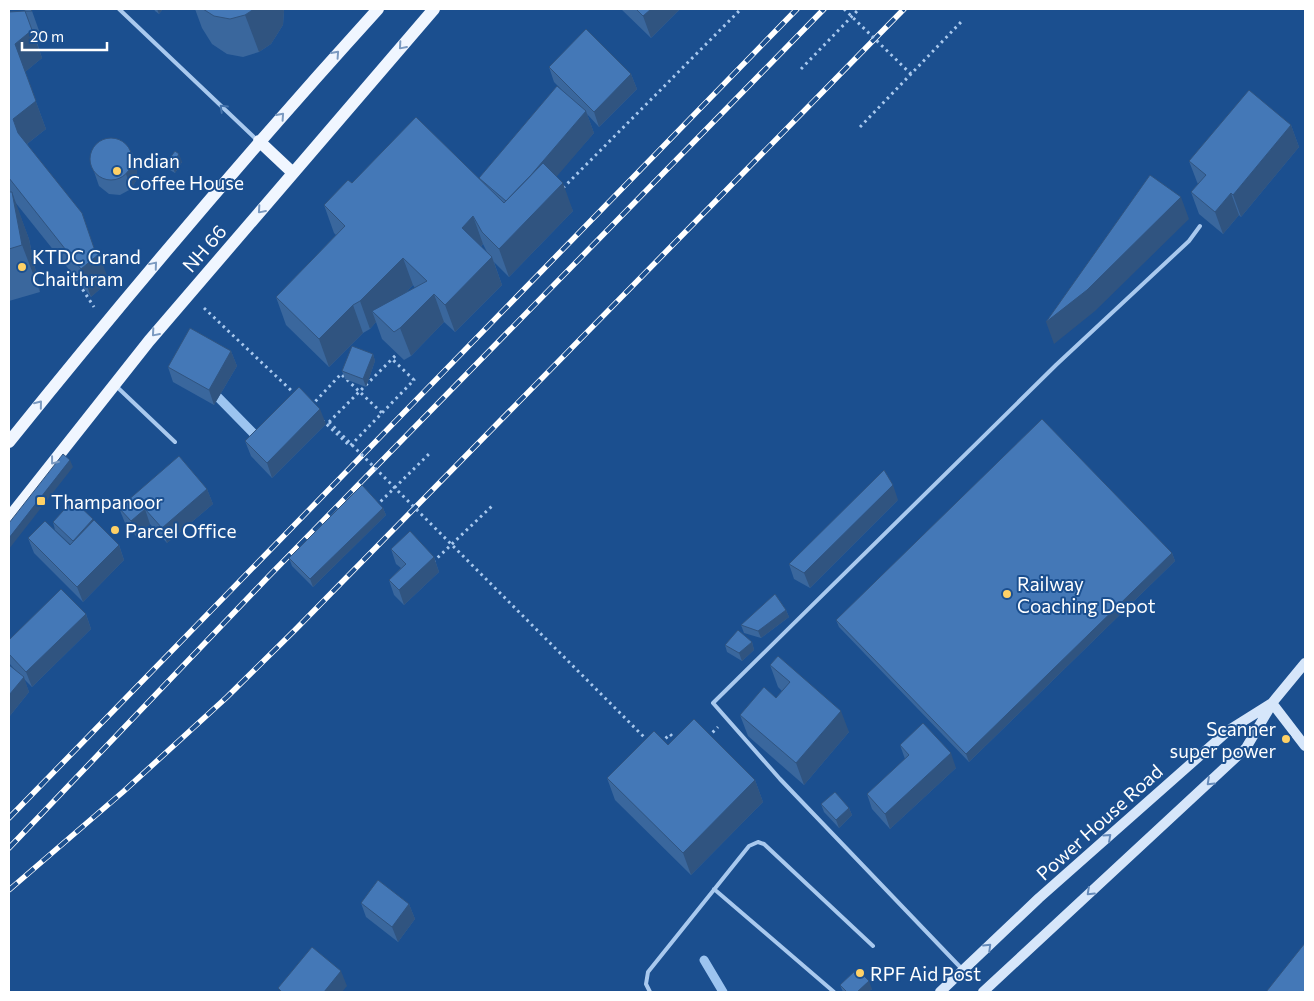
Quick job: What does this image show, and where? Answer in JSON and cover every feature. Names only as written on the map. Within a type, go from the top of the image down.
[{"type":"main road","name":"NH 66","points":[[9,442],[109,318],[259,141],[378,9]]},
{"type":"main road","name":"NH 66","points":[[9,518],[149,341],[434,9]]},
{"type":"main road","points":[[259,141],[293,173]]},
{"type":"main road","name":"Power House Road","points":[[940,992],[1039,898],[1229,730],[1272,703],[1305,663]]},
{"type":"main road","points":[[982,992],[1246,748],[1272,703],[1305,746]]},
{"type":"lane","points":[[119,9],[259,141]]},
{"type":"lane","points":[[964,970],[780,779],[713,703],[1056,365],[1189,241],[1200,226]]},
{"type":"lane","points":[[114,385],[175,442]]},
{"type":"lane","points":[[650,992],[646,984],[648,972],[749,846],[758,842],[764,844],[873,946]]},
{"type":"lane","points":[[714,889],[834,992]]},
{"type":"path","points":[[560,191],[740,9]]},
{"type":"path","points":[[844,9],[911,74]]},
{"type":"path","points":[[801,69],[859,9]]},
{"type":"path","points":[[860,127],[962,21]]},
{"type":"path","points":[[68,266],[94,307],[109,318]]},
{"type":"path","points":[[189,294],[302,401]]},
{"type":"path","points":[[399,352],[329,422],[656,748],[670,734],[677,741]]},
{"type":"path","points":[[382,413],[341,374],[310,407],[350,446],[382,413],[414,380],[392,359]]},
{"type":"path","points":[[370,512],[431,452]]},
{"type":"path","points":[[427,568],[492,506]]},
{"type":"path","points":[[704,741],[718,727]]},
{"type":"building","points":[[203,9],[254,9],[245,15],[230,19],[214,16]]},
{"type":"building","points":[[636,9],[651,9],[643,16]]},
{"type":"building","points":[[25,11],[32,30],[15,44],[36,101],[13,119],[18,133],[82,213],[94,248],[99,254],[81,269],[9,178],[9,12]]},
{"type":"building","points":[[586,29],[631,74],[594,112],[549,67]]},
{"type":"building","points":[[557,86],[586,111],[506,201],[479,178]]},
{"type":"building","points":[[1249,90],[1291,125],[1233,195],[1231,193],[1215,212],[1191,192],[1206,175],[1189,161]]},
{"type":"building","points":[[416,117],[504,203],[543,163],[563,183],[499,249],[482,232],[473,216],[462,228],[492,257],[445,305],[434,294],[394,332],[372,311],[427,281],[403,258],[319,339],[276,297],[345,226],[324,205],[348,180],[352,183]]},
{"type":"building","points":[[111,138],[126,144],[132,159],[126,174],[111,180],[96,174],[90,159],[96,144]]},
{"type":"building","points":[[175,151],[179,154],[172,165],[167,162]]},
{"type":"building","points":[[1150,175],[1181,197],[1087,290],[1046,322]]},
{"type":"building","points":[[9,192],[12,192],[22,245],[9,249]]},
{"type":"building","points":[[190,328],[231,351],[209,390],[168,367]]},
{"type":"building","points":[[352,346],[373,354],[363,379],[342,371]]},
{"type":"building","points":[[299,387],[320,409],[267,463],[245,441]]},
{"type":"building","name":"Railway Coaching Depot","points":[[1042,419],[1172,553],[966,754],[836,620]]},
{"type":"building","points":[[63,454],[70,460],[9,538],[9,523]]},
{"type":"building","points":[[179,456],[207,489],[162,528],[145,509],[131,521],[119,508]]},
{"type":"building","points":[[884,470],[893,485],[804,573],[789,564]]},
{"type":"building","points":[[362,485],[383,508],[310,579],[289,558]]},
{"type":"building","points":[[73,500],[93,519],[73,541],[53,522]]},
{"type":"building","points":[[94,520],[119,545],[77,587],[28,538],[45,521],[70,545]]},
{"type":"building","points":[[410,531],[434,557],[399,590],[389,580],[406,564],[391,549]]},
{"type":"building","points":[[61,589],[86,614],[26,672],[9,654],[9,640]]},
{"type":"building","points":[[775,594],[786,610],[758,631],[741,625]]},
{"type":"building","points":[[738,630],[752,642],[739,653],[725,645]]},
{"type":"building","points":[[778,656],[841,711],[796,763],[740,715],[764,687],[776,698],[790,682],[770,665]]},
{"type":"building","points":[[9,665],[24,677],[9,695]]},
{"type":"building","points":[[694,719],[755,780],[683,853],[607,778],[654,731],[668,745]]},
{"type":"building","points":[[923,723],[951,753],[885,814],[867,794],[909,755],[900,745]]},
{"type":"building","points":[[835,792],[849,808],[836,820],[821,804]]},
{"type":"building","points":[[378,880],[409,904],[392,927],[361,903]]},
{"type":"building","points":[[1305,943],[1305,992],[1266,992]]},
{"type":"building","points":[[312,947],[341,971],[324,992],[282,992],[278,988]]},
{"type":"building","points":[[857,969],[869,981],[857,992],[847,992],[840,985]]},
{"type":"waterway","points":[[211,390],[258,438]]},
{"type":"waterway","points":[[704,960],[723,992]]},
{"type":"railway","points":[[9,818],[797,9]]},
{"type":"railway","points":[[9,848],[268,577],[824,9]]},
{"type":"railway","points":[[9,890],[124,791],[227,697],[904,9]]},
{"type":"place","name":"Indian Coffee House","points":[[117,171]]},
{"type":"place","name":"KTDC Grand Chaithram","points":[[22,267]]},
{"type":"place","name":"Thampanoor","points":[[41,501]]},
{"type":"place","name":"Parcel Office","points":[[115,530]]},
{"type":"place","name":"Railway Coaching Depot","points":[[1007,594]]},
{"type":"place","name":"Scanner super power","points":[[1286,739]]},
{"type":"place","name":"RPF Aid Post","points":[[860,973]]}]
